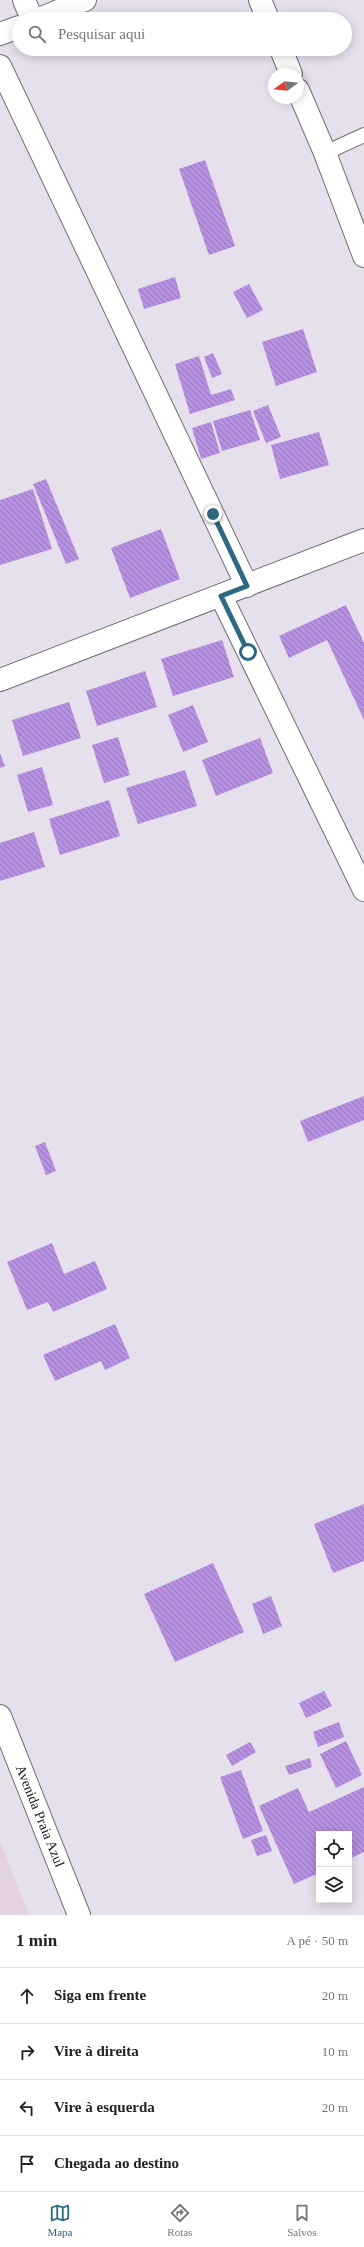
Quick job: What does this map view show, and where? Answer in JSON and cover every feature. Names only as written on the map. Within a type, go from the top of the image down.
[{"type":"street","points":[[24,0],[29,12]]},
{"type":"street","points":[[56,12],[85,0]]},
{"type":"street","points":[[260,0],[265,12]]},
{"type":"street","points":[[0,34],[12,30]]},
{"type":"street","points":[[284,56],[289,68]]},
{"type":"street","points":[[0,66],[247,586]]},
{"type":"street","points":[[304,104],[325,153],[364,256]]},
{"type":"street","points":[[0,680],[364,540]]},
{"type":"street","points":[[221,596],[364,890]]},
{"type":"street","name":"Avenida Praia Azul","points":[[0,1716],[79,1915]]},
{"type":"lane","points":[[325,153],[364,135]]},
{"type":"shaded area","points":[[0,1841],[29,1915],[0,1915]]},
{"type":"building","points":[[205,160],[235,246],[209,255],[179,169]]},
{"type":"building","points":[[175,277],[181,298],[144,309],[138,289]]},
{"type":"building","points":[[249,284],[263,310],[247,318],[233,292]]},
{"type":"building","points":[[303,329],[317,372],[276,386],[262,342]]},
{"type":"building","points":[[213,353],[222,374],[212,378],[204,357]]},
{"type":"building","points":[[199,356],[211,395],[231,389],[235,400],[190,414],[175,364]]},
{"type":"building","points":[[268,405],[281,437],[266,443],[253,411]]},
{"type":"building","points":[[250,410],[260,440],[222,451],[213,421]]},
{"type":"building","points":[[211,422],[220,453],[201,459],[192,428]]},
{"type":"building","points":[[319,432],[329,465],[280,479],[271,445]]},
{"type":"building","points":[[46,479],[79,559],[66,564],[33,484]]},
{"type":"building","points":[[33,489],[52,549],[0,565],[0,500]]},
{"type":"building","points":[[161,529],[180,579],[130,598],[111,548]]},
{"type":"building","points":[[346,605],[364,643],[364,720],[327,640],[289,658],[279,636]]},
{"type":"building","points":[[222,640],[234,677],[173,696],[161,659]]},
{"type":"building","points":[[145,671],[157,707],[97,726],[86,691]]},
{"type":"building","points":[[69,702],[81,738],[23,756],[12,720]]},
{"type":"building","points":[[193,705],[208,742],[183,752],[168,715]]},
{"type":"building","points":[[118,737],[130,775],[104,783],[92,745]]},
{"type":"building","points":[[260,738],[273,773],[216,796],[202,760]]},
{"type":"building","points":[[0,753],[5,766],[0,768]]},
{"type":"building","points":[[42,767],[53,805],[28,812],[17,775]]},
{"type":"building","points":[[185,770],[197,806],[138,824],[126,788]]},
{"type":"building","points":[[109,800],[120,836],[60,855],[49,819]]},
{"type":"building","points":[[34,832],[45,867],[0,881],[0,843]]},
{"type":"building","points":[[364,1096],[364,1120],[308,1142],[300,1121]]},
{"type":"building","points":[[45,1142],[56,1171],[46,1175],[35,1146]]},
{"type":"building","points":[[52,1243],[64,1274],[95,1261],[107,1289],[53,1312],[48,1302],[27,1310],[7,1262]]},
{"type":"building","points":[[115,1324],[130,1358],[105,1370],[101,1361],[55,1381],[43,1355]]},
{"type":"building","points":[[364,1504],[364,1561],[333,1573],[314,1524]]},
{"type":"building","points":[[213,1563],[244,1632],[175,1662],[144,1594]]},
{"type":"building","points":[[271,1596],[282,1626],[263,1634],[252,1604]]},
{"type":"building","points":[[324,1691],[332,1706],[306,1718],[299,1703]]},
{"type":"building","points":[[339,1722],[344,1737],[318,1747],[313,1732]]},
{"type":"building","points":[[346,1741],[362,1775],[336,1788],[320,1754]]},
{"type":"building","points":[[250,1742],[256,1752],[232,1766],[226,1755]]},
{"type":"building","points":[[310,1758],[312,1767],[289,1775],[285,1766]]},
{"type":"building","points":[[241,1770],[263,1831],[243,1839],[220,1777]]},
{"type":"building","points":[[364,1787],[364,1852],[352,1858],[352,1831],[316,1831],[316,1874],[294,1884],[259,1806],[298,1788],[309,1812]]},
{"type":"building","points":[[266,1835],[272,1851],[257,1856],[251,1840]]},
{"type":"route","points":[[213,514],[247,586],[221,596],[248,652]]}]
